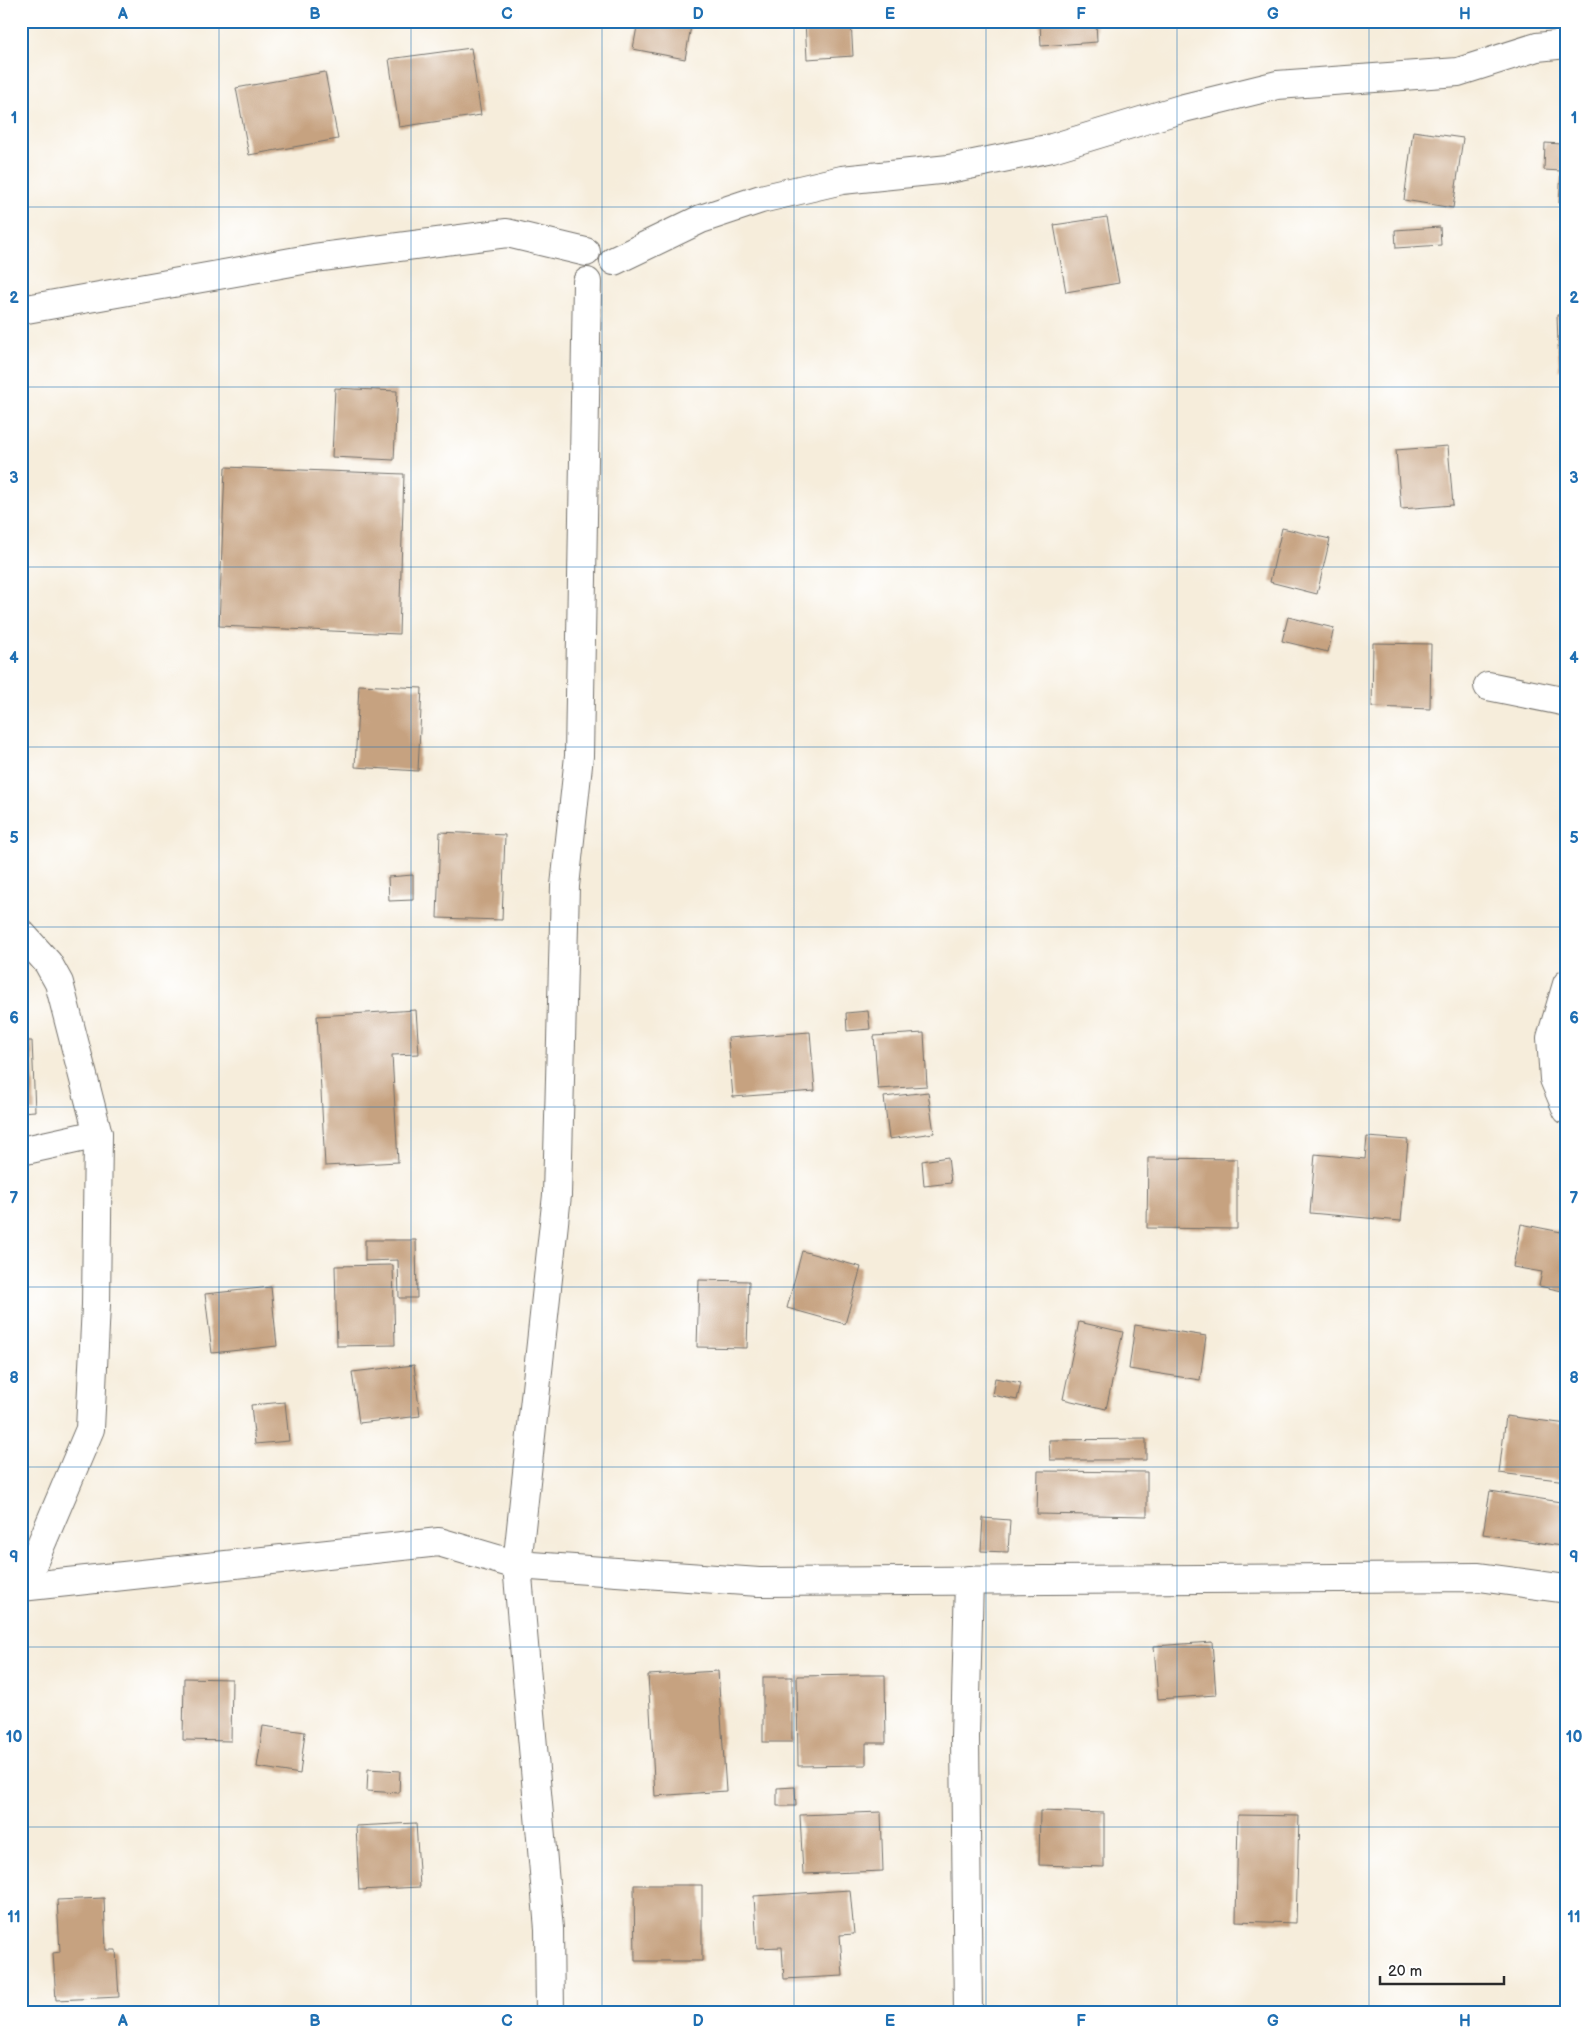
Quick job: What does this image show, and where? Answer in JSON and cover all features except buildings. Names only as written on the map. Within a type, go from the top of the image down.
[{"type":"street","points":[[614,261],[701,219],[761,199],[842,180],[949,169],[1052,148],[1184,108],[1277,85],[1458,72],[1538,46],[1567,44]]},
{"type":"street","points":[[21,310],[314,258],[507,233],[586,252]]},
{"type":"street","points":[[550,2013],[549,1929],[517,1565],[557,1195],[565,886],[579,756],[588,282]]},
{"type":"street","points":[[1488,686],[1567,702]]},
{"type":"street","points":[[21,933],[48,963],[59,983],[98,1134],[96,1305],[90,1429],[22,1587],[439,1542],[517,1565],[759,1582],[1480,1577],[1567,1589]]},
{"type":"street","points":[[1567,984],[1551,1038],[1554,1079],[1567,1110]]},
{"type":"street","points":[[21,1151],[98,1134]]},
{"type":"street","points":[[968,2013],[965,1737],[969,1580]]}]
